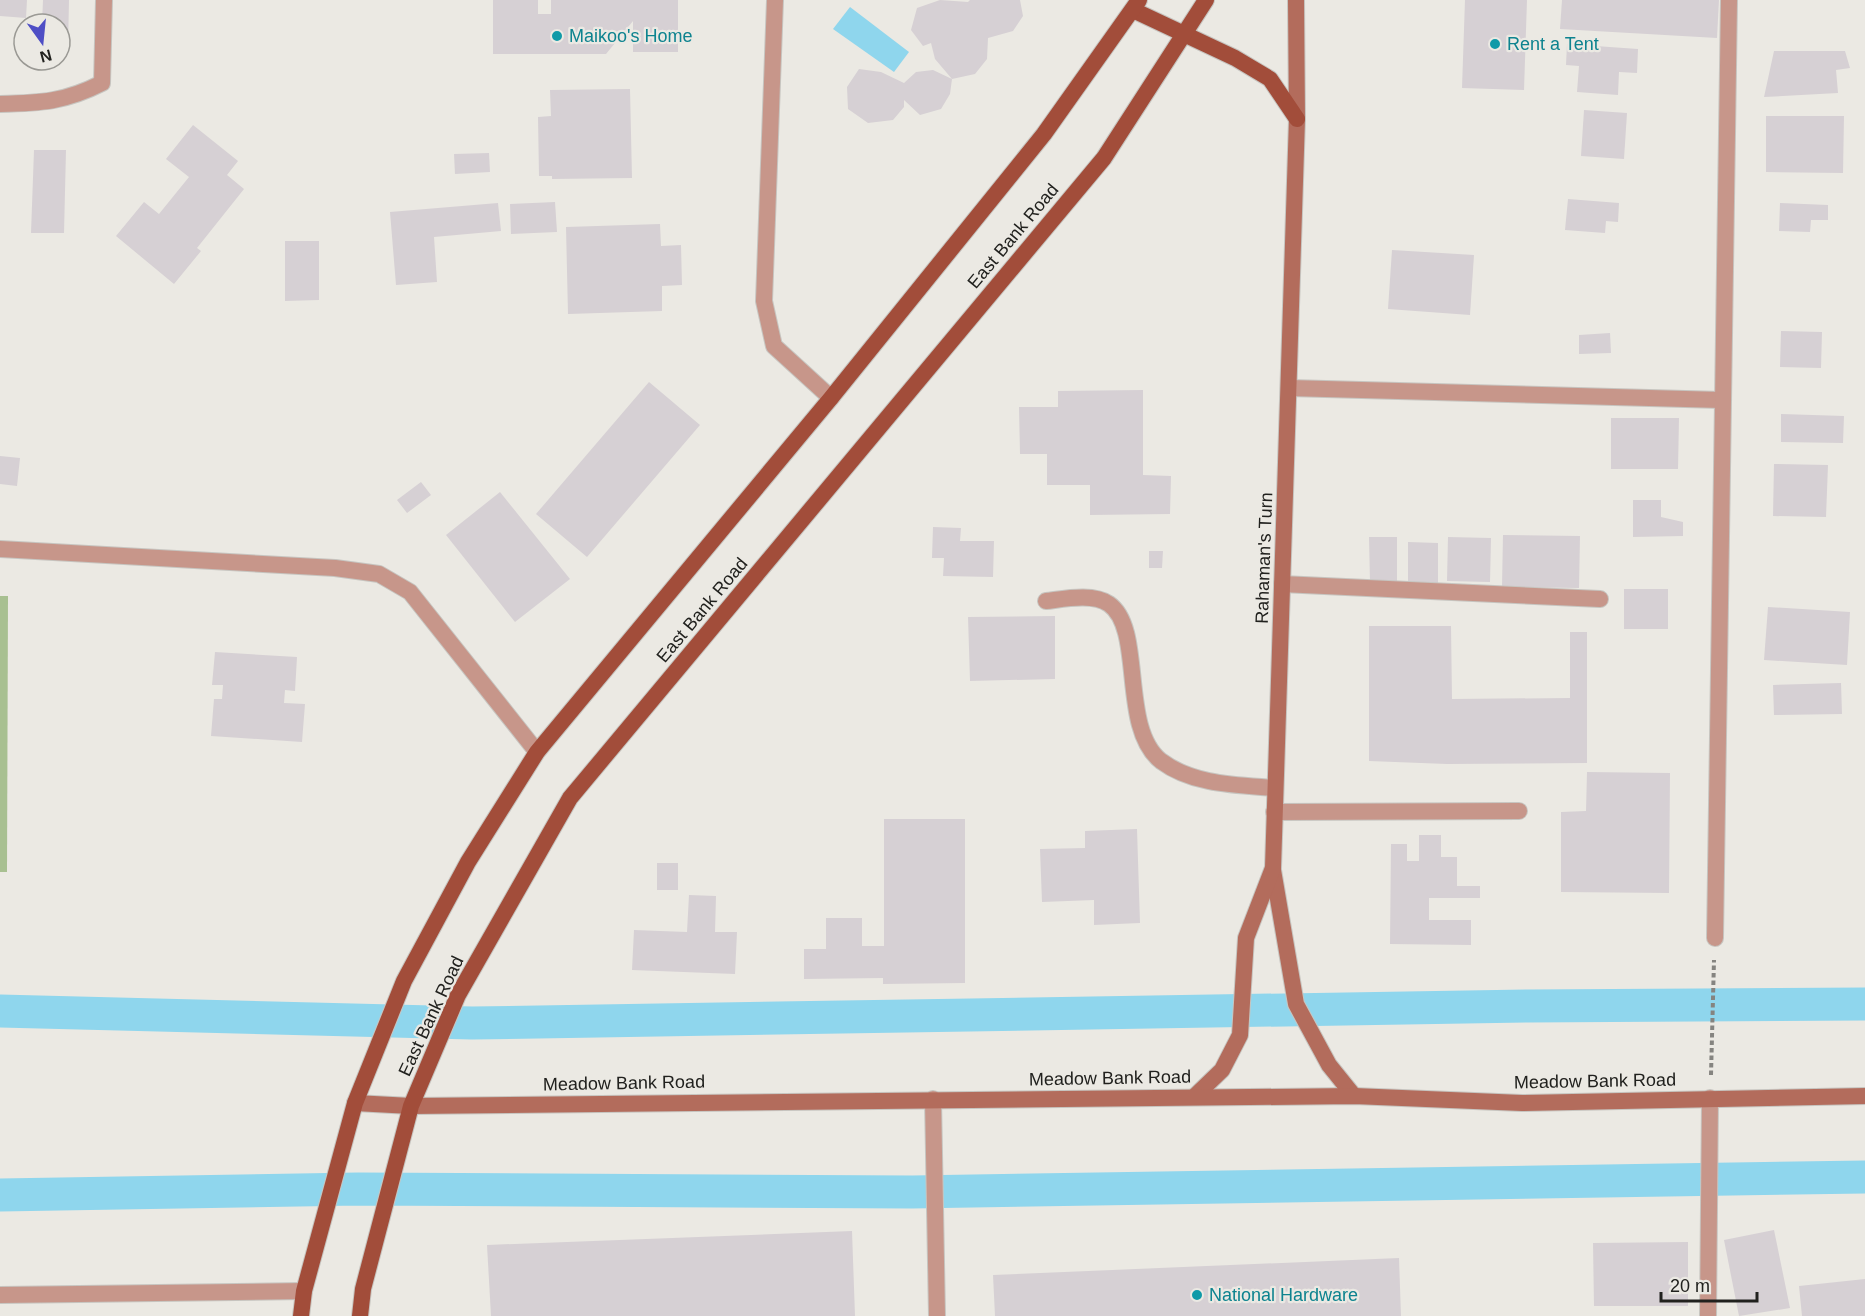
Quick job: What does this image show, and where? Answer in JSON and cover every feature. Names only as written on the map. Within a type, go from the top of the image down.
[{"type":"main road","name":"East Bank Road","points":[[360,1316],[363,1289],[411,1106],[458,995],[570,798],[1104,158],[1186,35],[1206,0]]},
{"type":"main road","name":"Rahaman's Turn","points":[[1194,1097],[1222,1070],[1240,1035],[1246,938],[1273,868],[1297,119],[1296,0]]},
{"type":"main road","name":"East Bank Road","points":[[301,1316],[304,1291],[355,1103],[404,981],[468,862],[537,752],[831,398],[1044,134],[1136,5]]},
{"type":"main road","points":[[1136,5],[1186,35],[1270,79],[1297,119]]},
{"type":"main road","points":[[1273,868],[1296,1004],[1329,1065],[1354,1096]]},
{"type":"main road","name":"Meadow Bank Road","points":[[355,1103],[411,1106],[1354,1096],[1522,1103],[1865,1096]]},
{"type":"street","points":[[0,104],[37,103],[74,98],[102,84],[104,0]]},
{"type":"street","points":[[775,0],[764,301],[774,346],[831,398]]},
{"type":"street","points":[[1715,938],[1721,400],[1729,0]]},
{"type":"street","points":[[1289,388],[1721,400]]},
{"type":"street","points":[[0,549],[335,568],[379,574],[410,592],[537,752]]},
{"type":"street","points":[[1282,584],[1600,599]]},
{"type":"street","points":[[1046,601],[1081,598],[1108,604],[1121,618],[1138,711],[1146,740],[1159,760],[1179,772],[1212,782],[1275,788]]},
{"type":"street","points":[[1274,812],[1519,812]]},
{"type":"street","points":[[1708,1316],[1710,1098]]},
{"type":"street","points":[[933,1099],[937,1316]]},
{"type":"street","points":[[0,1295],[304,1291]]},
{"type":"path","points":[[1710,1098],[1715,938]]},
{"type":"green space","points":[[0,596],[8,596],[7,872],[0,872]]},
{"type":"water","points":[[850,7],[909,52],[894,72],[833,29]]},
{"type":"building","points":[[0,0],[27,0],[26,12],[12,12],[12,17],[0,16]]},
{"type":"building","points":[[43,0],[69,0],[69,12],[42,12]]},
{"type":"building","name":"Maikoo's Home","points":[[493,0],[538,0],[538,14],[551,14],[551,0],[678,0],[678,52],[633,52],[633,21],[606,54],[493,54]]},
{"type":"building","points":[[940,0],[968,2],[970,0],[1020,0],[1023,16],[1013,31],[988,38],[987,59],[975,74],[952,79],[935,59],[931,43],[923,46],[911,30],[917,8]]},
{"type":"building","name":"Rent a Tent","points":[[1465,0],[1527,0],[1524,90],[1462,88]]},
{"type":"building","points":[[1562,0],[1719,0],[1717,38],[1560,29]]},
{"type":"building","points":[[1567,44],[1638,49],[1637,73],[1619,72],[1618,95],[1577,92],[1579,66],[1566,65]]},
{"type":"building","points":[[1774,51],[1845,51],[1850,68],[1836,70],[1838,93],[1764,97]]},
{"type":"building","points":[[859,69],[881,72],[904,83],[916,72],[933,70],[952,79],[950,94],[941,109],[920,115],[904,100],[904,107],[893,120],[868,123],[848,109],[847,87]]},
{"type":"building","points":[[630,89],[632,178],[552,179],[552,176],[539,176],[538,117],[551,116],[550,90]]},
{"type":"building","points":[[1584,110],[1627,113],[1624,159],[1581,156]]},
{"type":"building","points":[[1766,116],[1844,116],[1843,173],[1766,172]]},
{"type":"building","points":[[193,125],[238,161],[227,175],[244,189],[197,248],[201,251],[174,284],[116,236],[144,202],[159,214],[189,177],[166,159]]},
{"type":"building","points":[[34,150],[66,150],[64,233],[31,233]]},
{"type":"building","points":[[489,153],[490,172],[455,174],[454,154]]},
{"type":"building","points":[[1568,199],[1619,203],[1618,222],[1606,221],[1605,233],[1565,230]]},
{"type":"building","points":[[555,202],[557,232],[511,234],[510,204]]},
{"type":"building","points":[[498,203],[501,231],[434,237],[437,282],[396,285],[390,212]]},
{"type":"building","points":[[1780,203],[1828,205],[1828,220],[1811,220],[1810,232],[1779,231]]},
{"type":"building","points":[[660,224],[661,246],[681,245],[682,285],[662,286],[662,311],[568,314],[566,227]]},
{"type":"building","points":[[285,241],[319,241],[319,300],[285,301]]},
{"type":"building","points":[[1392,250],[1474,255],[1470,315],[1388,309]]},
{"type":"building","points":[[1781,331],[1822,332],[1821,368],[1780,367]]},
{"type":"building","points":[[1610,333],[1611,353],[1579,354],[1579,335]]},
{"type":"building","points":[[649,382],[700,425],[587,557],[536,514]]},
{"type":"building","points":[[1143,390],[1143,475],[1171,476],[1170,514],[1090,515],[1090,485],[1047,485],[1047,454],[1020,454],[1019,407],[1058,407],[1058,391]]},
{"type":"building","points":[[1781,414],[1844,416],[1843,443],[1781,442]]},
{"type":"building","points":[[1611,418],[1679,418],[1678,469],[1611,469]]},
{"type":"building","points":[[0,456],[20,458],[17,486],[0,484]]},
{"type":"building","points":[[1774,464],[1828,465],[1826,517],[1773,516]]},
{"type":"building","points":[[421,482],[431,495],[407,513],[397,500]]},
{"type":"building","points":[[500,492],[570,579],[515,622],[446,535]]},
{"type":"building","points":[[1633,500],[1661,500],[1661,517],[1683,522],[1683,536],[1633,537]]},
{"type":"building","points":[[933,527],[961,528],[960,541],[994,541],[993,577],[943,576],[944,558],[932,558]]},
{"type":"building","points":[[1503,535],[1580,536],[1579,588],[1502,587]]},
{"type":"building","points":[[1369,537],[1397,537],[1397,581],[1370,582]]},
{"type":"building","points":[[1448,537],[1491,538],[1490,582],[1447,581]]},
{"type":"building","points":[[1408,542],[1438,543],[1438,584],[1408,583]]},
{"type":"building","points":[[1149,551],[1163,551],[1162,568],[1149,568]]},
{"type":"building","points":[[1624,589],[1668,589],[1668,629],[1624,629]]},
{"type":"building","points":[[1768,607],[1850,612],[1847,665],[1764,660]]},
{"type":"building","points":[[1055,616],[1055,679],[970,681],[968,617]]},
{"type":"building","points":[[1369,626],[1451,626],[1452,699],[1570,698],[1570,632],[1587,632],[1587,763],[1447,764],[1369,761]]},
{"type":"building","points":[[215,652],[297,657],[295,691],[285,690],[284,703],[305,704],[302,742],[211,736],[214,699],[222,699],[223,685],[212,685]]},
{"type":"building","points":[[1841,683],[1842,714],[1774,715],[1773,685]]},
{"type":"building","points":[[1587,772],[1670,773],[1669,893],[1561,892],[1561,812],[1586,811]]},
{"type":"building","points":[[884,819],[965,819],[965,983],[883,984],[883,978],[804,979],[804,949],[826,949],[826,918],[862,918],[862,946],[884,946]]},
{"type":"building","points":[[1137,829],[1140,923],[1094,925],[1094,900],[1042,902],[1040,849],[1085,848],[1085,831]]},
{"type":"building","points":[[1419,835],[1441,835],[1441,857],[1457,857],[1457,886],[1480,886],[1480,898],[1429,898],[1429,920],[1471,920],[1471,945],[1390,944],[1391,844],[1407,844],[1407,861],[1419,861]]},
{"type":"building","points":[[657,863],[678,863],[678,890],[657,890]]},
{"type":"building","points":[[689,895],[716,896],[715,932],[737,932],[735,974],[632,970],[634,930],[687,932]]},
{"type":"building","points":[[1774,1230],[1790,1308],[1739,1316],[1724,1240]]},
{"type":"building","points":[[852,1231],[855,1316],[491,1316],[487,1245]]},
{"type":"building","points":[[1688,1242],[1688,1306],[1594,1306],[1593,1243]]},
{"type":"building","name":"National Hardware","points":[[1399,1258],[1401,1316],[995,1316],[993,1275]]},
{"type":"building","points":[[1865,1279],[1865,1316],[1802,1316],[1799,1286]]},
{"type":"waterway","points":[[0,1011],[472,1023],[1528,1006],[1865,1004]]},
{"type":"waterway","points":[[0,1195],[358,1189],[912,1192],[1865,1177]]},
{"type":"place","name":"Maikoo's Home","points":[[557,36]]},
{"type":"place","name":"Rent a Tent","points":[[1495,44]]},
{"type":"place","name":"National Hardware","points":[[1197,1295]]}]
